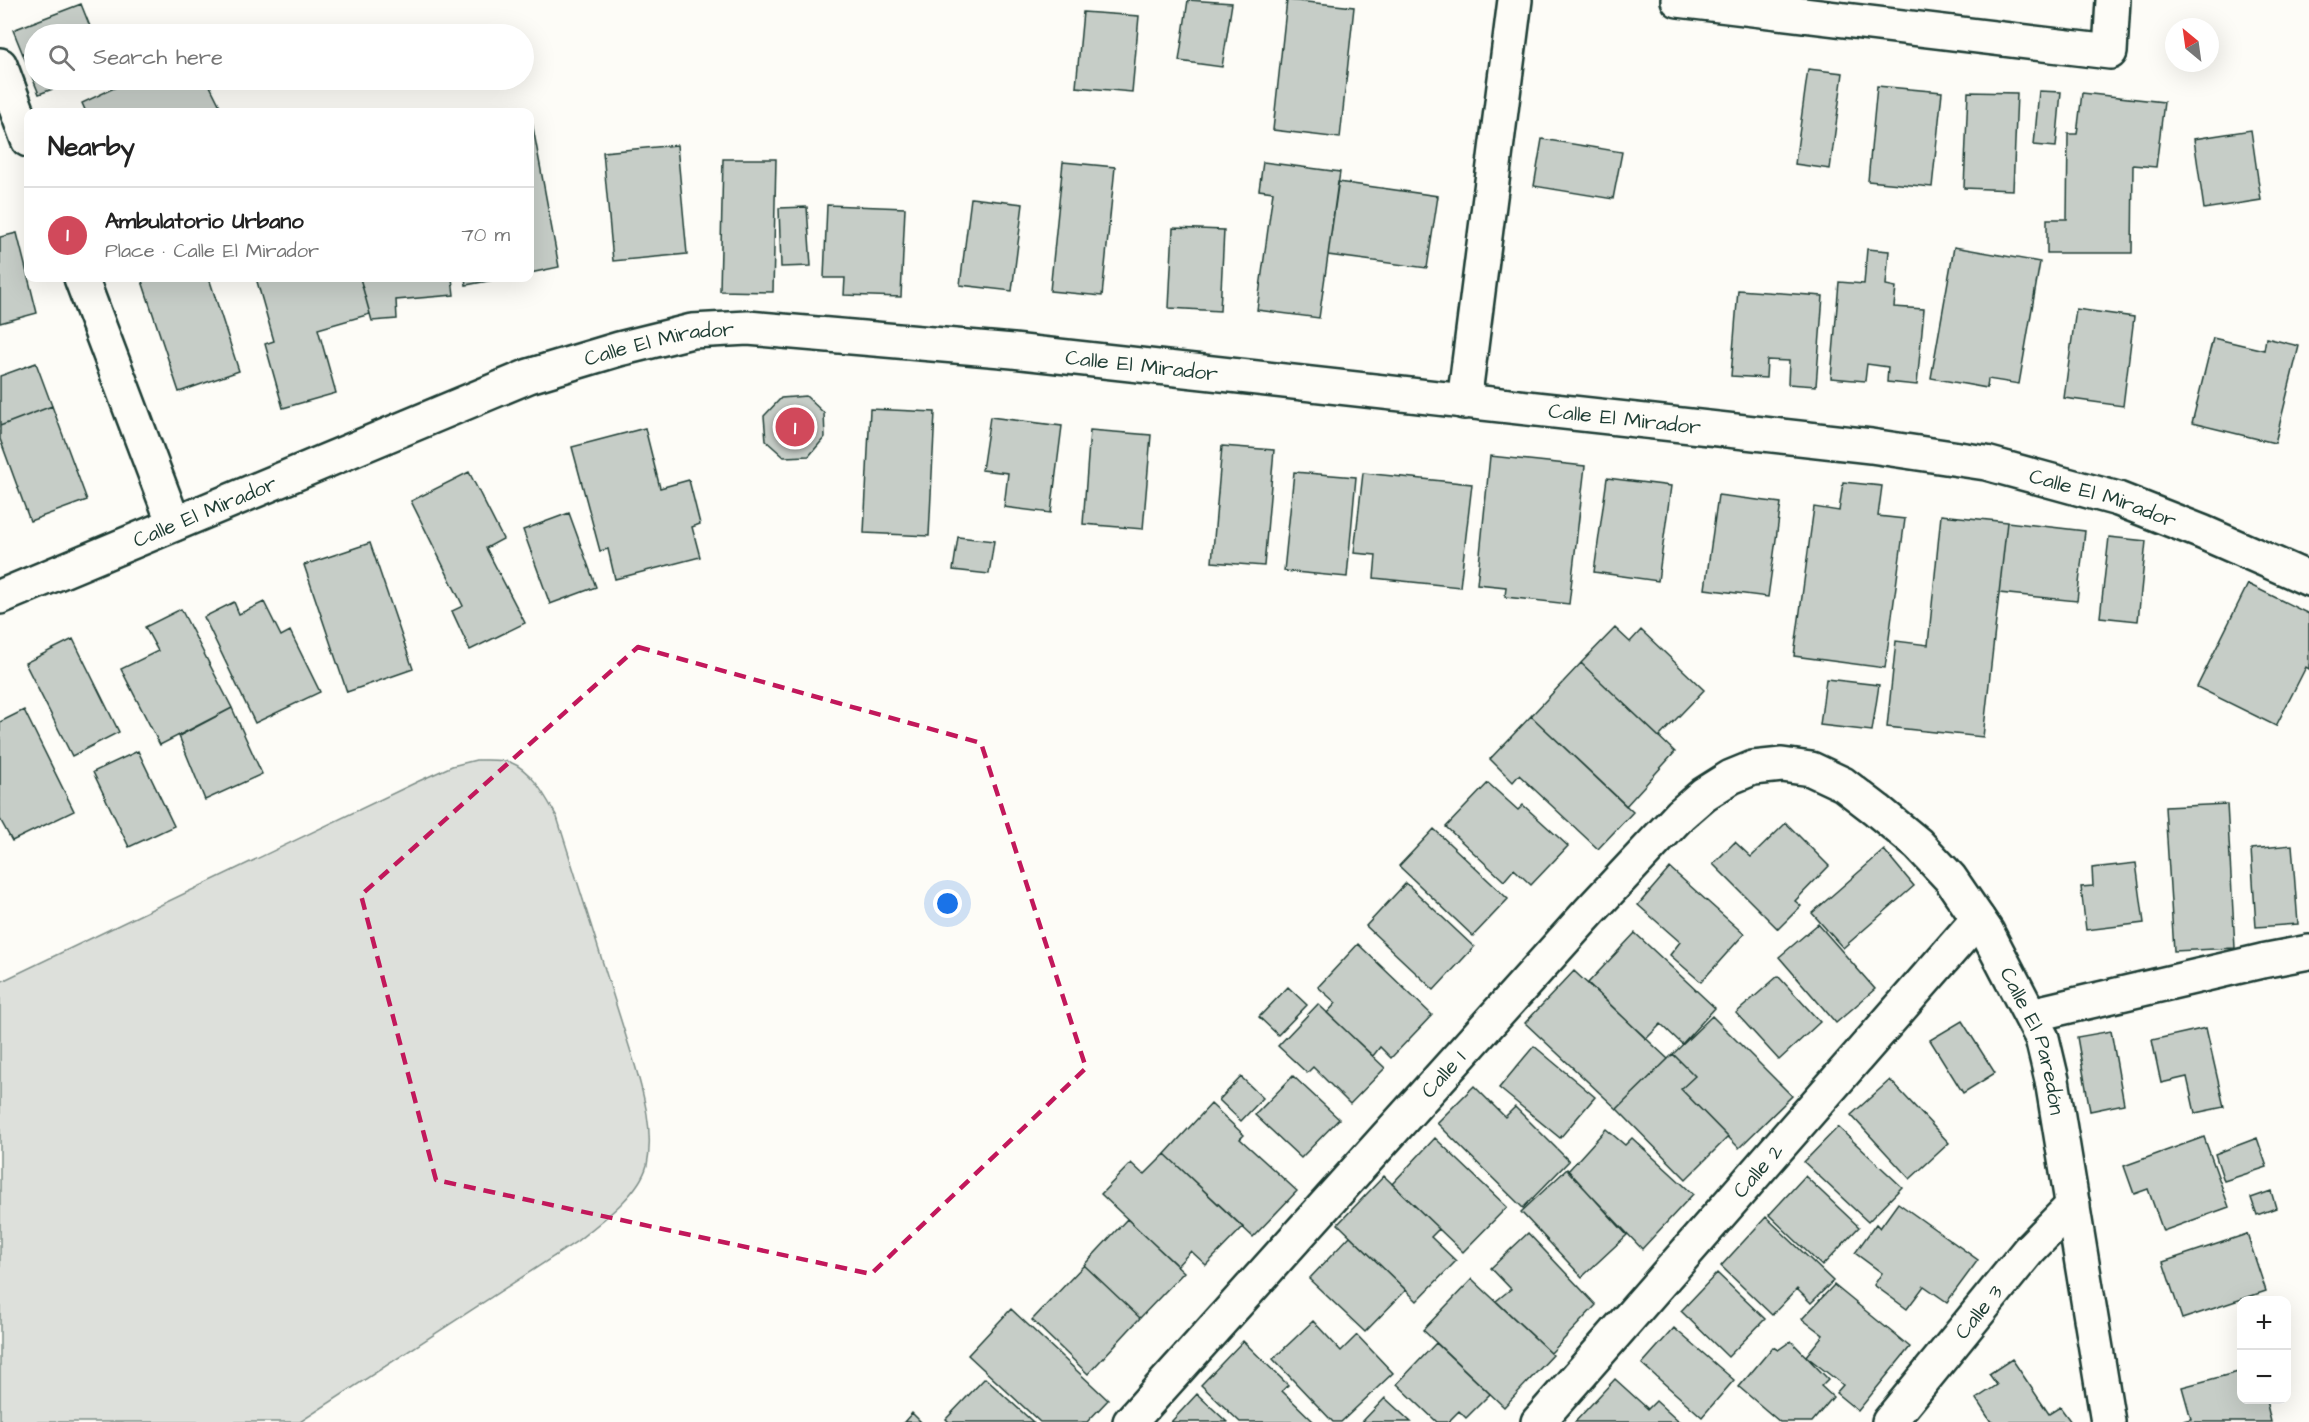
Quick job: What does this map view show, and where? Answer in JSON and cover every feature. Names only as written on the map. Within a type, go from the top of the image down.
[{"type":"street","points":[[1464,402],[1515,0]]},
{"type":"street","points":[[1678,0],[2110,52],[2113,0]]},
{"type":"street","points":[[0,65],[24,129]]},
{"type":"street","points":[[83,282],[174,524]]},
{"type":"street","name":"Calle El Mirador","points":[[0,597],[529,376],[619,349],[693,331],[748,328],[1013,351],[1871,446],[1986,463],[2118,499],[2202,532],[2309,579]]},
{"type":"street","name":"Calle El Paredón","points":[[1782,765],[1811,769],[1843,784],[1918,844],[1950,878],[1978,919],[2031,1015],[2042,1038],[2052,1080],[2108,1422]]},
{"type":"street","name":"Calle 1","points":[[1130,1422],[1681,813],[1704,794],[1731,777],[1753,768],[1782,765]]},
{"type":"street","name":"Calle 2","points":[[1538,1422],[1978,919]]},
{"type":"street","points":[[2031,1015],[2262,960],[2309,952]]},
{"type":"street","name":"Calle 3","points":[[1889,1422],[2022,1259],[2073,1205]]},
{"type":"highlighted area","points":[[638,647],[981,743],[1086,1068],[871,1274],[436,1180],[361,895]]},
{"type":"shaded area","points":[[476,760],[502,760],[518,766],[532,778],[557,817],[645,1102],[649,1127],[649,1152],[643,1176],[636,1187],[617,1208],[576,1242],[300,1422],[0,1422],[0,982],[419,781],[452,766]]},
{"type":"building","points":[[1188,0],[1232,3],[1222,67],[1179,61]]},
{"type":"building","points":[[1287,0],[1354,7],[1340,138],[1273,130]]},
{"type":"building","points":[[81,4],[89,24],[29,24]]},
{"type":"building","points":[[1083,12],[1139,16],[1132,92],[1076,87]]},
{"type":"building","points":[[24,26],[24,57],[13,30]]},
{"type":"building","points":[[1808,69],[1843,73],[1830,169],[1795,164]]},
{"type":"building","points":[[1877,86],[1942,92],[1932,187],[1868,181]]},
{"type":"building","points":[[37,90],[50,90],[39,94]]},
{"type":"building","points":[[110,90],[212,90],[221,108],[84,108],[82,103]]},
{"type":"building","points":[[2039,91],[2061,92],[2056,147],[2034,145]]},
{"type":"building","points":[[1968,92],[2017,93],[2013,190],[1964,188]]},
{"type":"building","points":[[2082,93],[2164,102],[2156,167],[2133,165],[2132,253],[2047,253],[2047,219],[2067,219],[2068,134],[2077,134]]},
{"type":"building","points":[[2251,130],[2261,200],[2204,209],[2194,139]]},
{"type":"building","points":[[534,133],[559,267],[534,272]]},
{"type":"building","points":[[1542,139],[1622,152],[1613,199],[1534,186]]},
{"type":"building","points":[[677,145],[687,254],[613,261],[603,152]]},
{"type":"building","points":[[723,159],[776,159],[773,292],[720,291]]},
{"type":"building","points":[[1063,162],[1115,167],[1102,296],[1050,291]]},
{"type":"building","points":[[1263,162],[1340,172],[1319,318],[1257,310],[1273,192],[1259,190]]},
{"type":"building","points":[[1338,182],[1438,196],[1427,268],[1328,255]]},
{"type":"building","points":[[971,198],[1023,204],[1012,291],[960,285]]},
{"type":"building","points":[[827,205],[905,208],[901,297],[844,295],[845,278],[824,278]]},
{"type":"building","points":[[807,207],[811,266],[781,267],[779,208]]},
{"type":"building","points":[[1173,228],[1224,230],[1220,311],[1169,308]]},
{"type":"building","points":[[17,233],[24,261],[24,282],[29,282],[37,313],[0,323],[0,237]]},
{"type":"building","points":[[1954,247],[2040,262],[2019,384],[1988,379],[1987,388],[1931,378]]},
{"type":"building","points":[[1867,249],[1889,251],[1886,285],[1896,287],[1894,307],[1924,309],[1917,385],[1887,382],[1888,367],[1867,364],[1865,381],[1831,378],[1839,282],[1864,284]]},
{"type":"building","points":[[142,282],[210,282],[239,371],[179,392]]},
{"type":"building","points":[[257,282],[361,282],[370,314],[318,329],[336,393],[283,408],[265,344],[274,341]]},
{"type":"building","points":[[361,282],[452,282],[454,295],[396,300],[397,319],[372,321]]},
{"type":"building","points":[[466,282],[482,282],[466,285]]},
{"type":"building","points":[[1738,290],[1823,296],[1816,386],[1788,384],[1789,361],[1767,360],[1766,378],[1731,376]]},
{"type":"building","points":[[2076,309],[2134,317],[2123,406],[2064,398]]},
{"type":"building","points":[[2213,338],[2264,350],[2266,338],[2299,346],[2275,443],[2192,423]]},
{"type":"building","points":[[36,363],[52,406],[0,426],[0,376]]},
{"type":"building","points":[[806,396],[824,413],[825,437],[809,456],[784,457],[766,441],[764,416],[781,398]]},
{"type":"building","points":[[52,406],[87,500],[30,521],[0,439],[0,426]]},
{"type":"building","points":[[870,409],[935,412],[929,536],[864,533]]},
{"type":"building","points":[[990,417],[1062,426],[1051,513],[1004,507],[1008,473],[982,470]]},
{"type":"building","points":[[645,428],[660,488],[689,480],[700,524],[692,527],[700,557],[615,579],[608,549],[600,551],[572,447]]},
{"type":"building","points":[[1090,430],[1151,435],[1143,529],[1083,524]]},
{"type":"building","points":[[1222,446],[1274,450],[1264,566],[1212,562]]},
{"type":"building","points":[[1490,456],[1585,466],[1569,604],[1505,597],[1506,587],[1477,584]]},
{"type":"building","points":[[469,472],[503,539],[486,548],[525,623],[470,650],[452,611],[463,606],[411,501]]},
{"type":"building","points":[[1294,472],[1356,477],[1347,577],[1284,571]]},
{"type":"building","points":[[1363,473],[1472,484],[1460,587],[1374,578],[1376,555],[1354,553]]},
{"type":"building","points":[[1607,478],[1671,486],[1658,581],[1594,572]]},
{"type":"building","points":[[1843,482],[1882,486],[1878,516],[1905,519],[1885,668],[1794,656],[1814,507],[1839,511]]},
{"type":"building","points":[[1718,495],[1781,503],[1768,597],[1705,589]]},
{"type":"building","points":[[569,513],[596,587],[550,604],[523,530]]},
{"type":"building","points":[[1941,515],[2007,522],[1983,737],[1887,727],[1896,641],[1928,645]]},
{"type":"building","points":[[2007,522],[2085,531],[2077,601],[1999,593]]},
{"type":"building","points":[[958,537],[994,541],[989,574],[953,570]]},
{"type":"building","points":[[2109,537],[2146,541],[2138,621],[2100,617]]},
{"type":"building","points":[[370,543],[413,669],[347,692],[304,565]]},
{"type":"building","points":[[2248,584],[2309,614],[2309,669],[2306,667],[2276,726],[2197,687]]},
{"type":"building","points":[[234,602],[239,614],[264,602],[281,636],[290,631],[320,692],[255,723],[204,617]]},
{"type":"building","points":[[181,609],[232,708],[160,745],[121,669],[158,651],[145,627]]},
{"type":"building","points":[[1615,628],[1630,642],[1641,630],[1704,690],[1659,737],[1581,663]]},
{"type":"building","points":[[73,639],[119,732],[72,756],[25,663]]},
{"type":"building","points":[[1581,663],[1675,752],[1626,806],[1531,716]]},
{"type":"building","points":[[1826,679],[1879,685],[1872,731],[1820,725]]},
{"type":"building","points":[[232,708],[262,774],[205,800],[179,736]]},
{"type":"building","points":[[24,710],[74,811],[12,841],[0,819],[0,722]]},
{"type":"building","points":[[1531,716],[1633,812],[1598,849],[1519,775],[1513,782],[1490,759]]},
{"type":"building","points":[[138,751],[174,826],[129,847],[93,772]]},
{"type":"building","points":[[1488,783],[1518,810],[1523,805],[1568,846],[1531,885],[1514,869],[1504,881],[1446,827]]},
{"type":"building","points":[[2227,804],[2235,948],[2174,951],[2165,807]]},
{"type":"building","points":[[1786,823],[1829,866],[1795,901],[1801,906],[1778,929],[1713,864],[1735,842],[1751,857]]},
{"type":"building","points":[[1434,829],[1508,899],[1473,936],[1399,866]]},
{"type":"building","points":[[2292,845],[2298,924],[2256,927],[2251,849]]},
{"type":"building","points":[[1884,850],[1914,886],[1843,948],[1812,913]]},
{"type":"building","points":[[2136,863],[2144,923],[2086,930],[2081,887],[2093,886],[2092,868]]},
{"type":"building","points":[[1670,868],[1744,934],[1701,982],[1670,955],[1680,942],[1638,905]]},
{"type":"building","points":[[1406,883],[1474,947],[1434,990],[1366,926]]},
{"type":"building","points":[[1818,924],[1875,989],[1836,1023],[1779,957]]},
{"type":"building","points":[[1635,933],[1715,1008],[1682,1044],[1661,1024],[1646,1039],[1588,983]]},
{"type":"building","points":[[1358,944],[1432,1015],[1391,1058],[1380,1047],[1373,1056],[1327,1013],[1336,1003],[1318,987]]},
{"type":"building","points":[[1574,971],[1668,1059],[1617,1109],[1525,1023]]},
{"type":"building","points":[[1778,976],[1820,1022],[1779,1060],[1736,1013]]},
{"type":"building","points":[[1288,987],[1307,1005],[1278,1035],[1259,1017]]},
{"type":"building","points":[[1318,1004],[1385,1068],[1350,1104],[1313,1067],[1307,1073],[1278,1046]]},
{"type":"building","points":[[1712,1016],[1792,1096],[1739,1148],[1681,1089],[1695,1076],[1673,1054]]},
{"type":"building","points":[[1962,1021],[1995,1073],[1963,1093],[1930,1040]]},
{"type":"building","points":[[2206,1028],[2224,1107],[2195,1113],[2187,1077],[2161,1083],[2152,1040]]},
{"type":"building","points":[[2111,1031],[2124,1104],[2090,1111],[2077,1037]]},
{"type":"building","points":[[1534,1046],[1595,1097],[1560,1138],[1499,1088]]},
{"type":"building","points":[[1673,1054],[1695,1076],[1681,1089],[1728,1137],[1686,1179],[1617,1109]]},
{"type":"building","points":[[1293,1076],[1339,1119],[1301,1158],[1255,1115]]},
{"type":"building","points":[[1241,1077],[1263,1098],[1241,1121],[1219,1100]]},
{"type":"building","points":[[1890,1080],[1949,1143],[1910,1179],[1851,1115]]},
{"type":"building","points":[[1474,1086],[1505,1117],[1515,1107],[1569,1161],[1523,1208],[1437,1123]]},
{"type":"building","points":[[1211,1104],[1244,1135],[1240,1139],[1297,1191],[1253,1237],[1165,1154]]},
{"type":"building","points":[[1838,1127],[1902,1187],[1868,1222],[1804,1162]]},
{"type":"building","points":[[1606,1129],[1625,1145],[1632,1138],[1693,1194],[1642,1249],[1568,1171]]},
{"type":"building","points":[[2204,1137],[2229,1207],[2163,1231],[2148,1189],[2134,1194],[2124,1166]]},
{"type":"building","points":[[1435,1138],[1507,1207],[1463,1252],[1392,1184]]},
{"type":"building","points":[[2257,1138],[2267,1167],[2224,1181],[2215,1154]]},
{"type":"building","points":[[1165,1154],[1243,1227],[1206,1265],[1191,1251],[1177,1266],[1101,1194],[1131,1163],[1144,1175]]},
{"type":"building","points":[[1567,1169],[1627,1235],[1582,1277],[1521,1212]]},
{"type":"building","points":[[1384,1176],[1439,1229],[1431,1237],[1456,1261],[1417,1301],[1338,1224]]},
{"type":"building","points":[[1805,1176],[1859,1227],[1822,1266],[1769,1215]]},
{"type":"building","points":[[2271,1191],[2276,1208],[2257,1215],[2251,1198]]},
{"type":"building","points":[[1898,1203],[1978,1260],[1947,1302],[1924,1286],[1907,1309],[1874,1285],[1882,1273],[1855,1253],[1876,1224],[1880,1228]]},
{"type":"building","points":[[1766,1217],[1833,1281],[1811,1303],[1797,1289],[1772,1315],[1721,1266]]},
{"type":"building","points":[[1127,1219],[1184,1272],[1140,1318],[1084,1265]]},
{"type":"building","points":[[1528,1233],[1596,1305],[1551,1353],[1496,1301],[1511,1289],[1491,1268]]},
{"type":"building","points":[[2247,1234],[2266,1291],[2251,1296],[2237,1296],[2237,1301],[2182,1319],[2163,1262]]},
{"type":"building","points":[[1350,1236],[1406,1290],[1365,1332],[1309,1279]]},
{"type":"building","points":[[1084,1265],[1140,1318],[1088,1374],[1032,1320]]},
{"type":"building","points":[[1717,1273],[1765,1319],[1728,1357],[1681,1311]]},
{"type":"building","points":[[1472,1279],[1553,1355],[1504,1407],[1423,1330]]},
{"type":"building","points":[[1834,1285],[1910,1347],[1858,1411],[1836,1393],[1843,1385],[1806,1356],[1823,1335],[1802,1319]]},
{"type":"building","points":[[1011,1309],[1108,1400],[1087,1422],[1040,1422],[968,1355]]},
{"type":"building","points":[[1313,1321],[1341,1351],[1357,1335],[1393,1373],[1341,1422],[1333,1422],[1273,1359]]},
{"type":"building","points":[[1674,1328],[1734,1380],[1702,1417],[1642,1364]]},
{"type":"building","points":[[1243,1341],[1288,1385],[1282,1391],[1314,1422],[1240,1422],[1201,1385]]},
{"type":"building","points":[[1791,1341],[1828,1379],[1821,1386],[1833,1397],[1812,1422],[1780,1422],[1739,1387],[1773,1347],[1778,1350]]},
{"type":"building","points":[[1436,1343],[1490,1394],[1466,1418],[1459,1411],[1448,1422],[1437,1422],[1397,1384]]},
{"type":"building","points":[[2012,1359],[2049,1414],[2060,1407],[2071,1422],[1991,1422],[1976,1399],[1997,1385],[1989,1374]]},
{"type":"building","points":[[2237,1372],[2237,1404],[2267,1404],[2271,1422],[2179,1422],[2191,1419],[2182,1387]]},
{"type":"building","points":[[985,1378],[1033,1422],[949,1422],[946,1419]]},
{"type":"building","points":[[1615,1379],[1648,1409],[1656,1401],[1679,1422],[1575,1422]]},
{"type":"building","points":[[1197,1394],[1227,1422],[1171,1422]]},
{"type":"building","points":[[1385,1398],[1411,1422],[1362,1422]]},
{"type":"building","points":[[912,1413],[921,1422],[904,1422]]},
{"type":"place","name":"Ambulatorio Urbano","points":[[795,427]]}]
